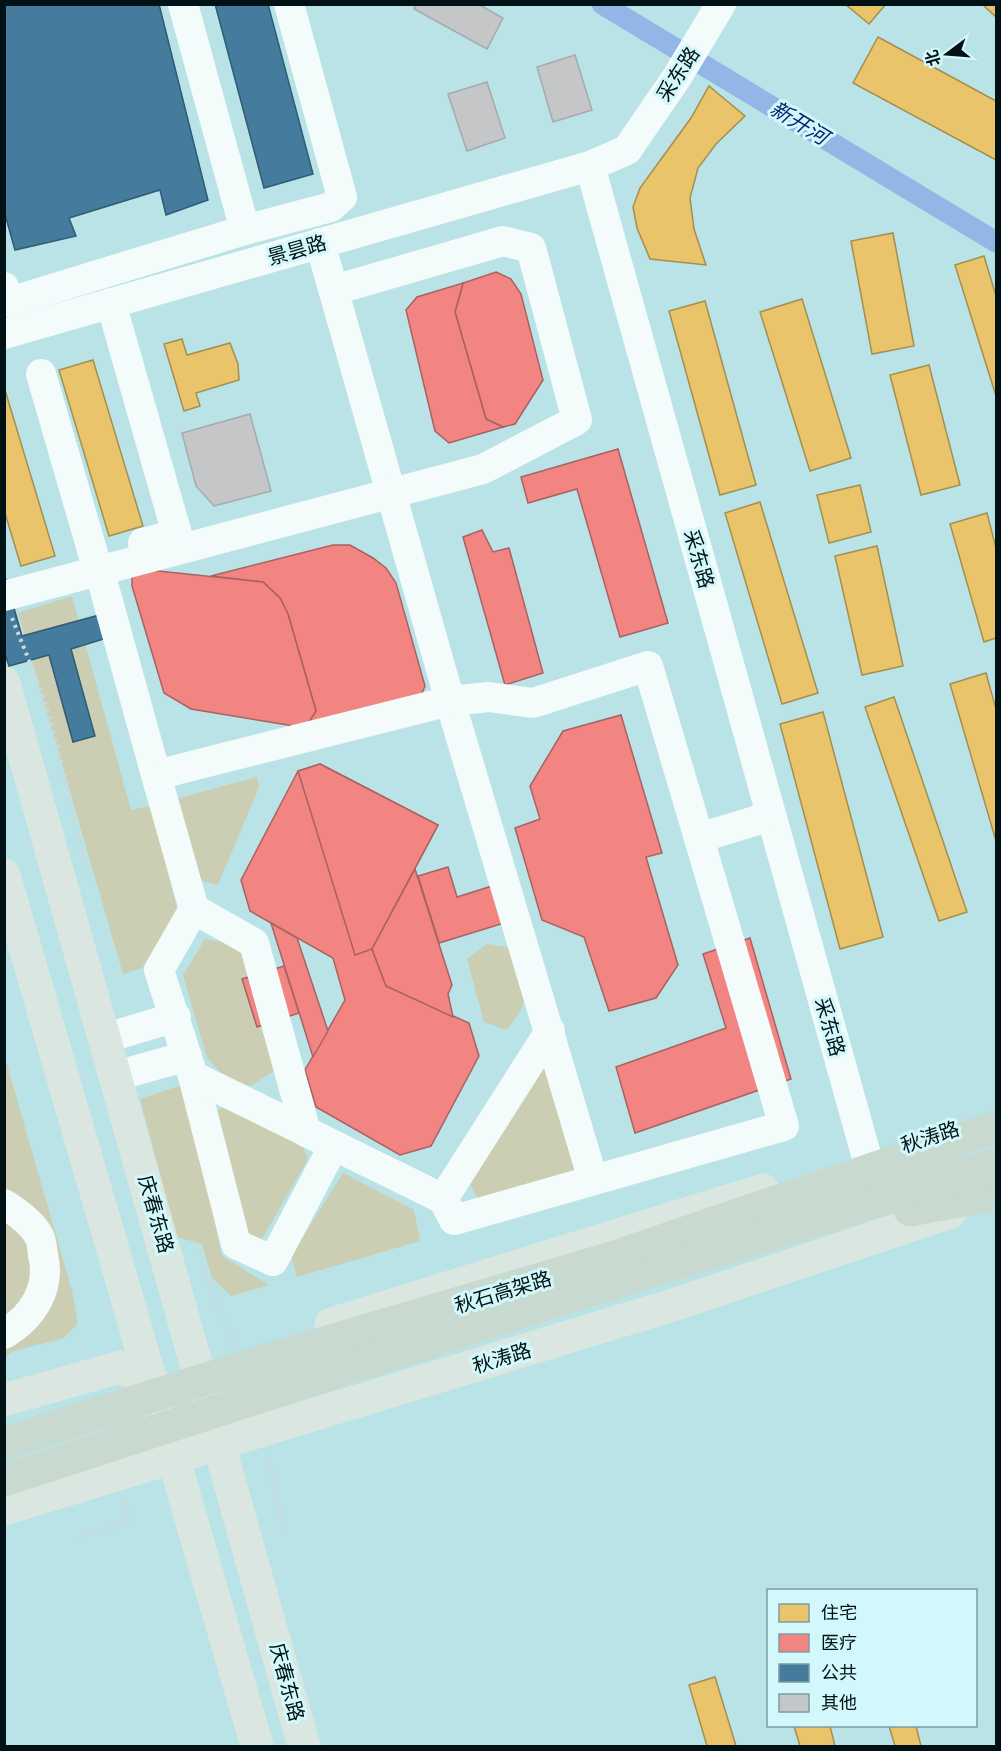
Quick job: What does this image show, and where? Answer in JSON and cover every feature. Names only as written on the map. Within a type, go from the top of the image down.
[{"type":"highway","name":"秋石高架路","points":[[6,1424],[263,1361],[608,1259],[996,1127]]},
{"type":"highway","name":"秋石高架路","points":[[4,1480],[494,1321],[996,1164]]},
{"type":"highway","points":[[781,1232],[996,1195]]},
{"type":"main road","name":"庆春东路","points":[[4,683],[199,1366],[304,1746]]},
{"type":"main road","points":[[4,875],[174,1456],[256,1746]]},
{"type":"main road","name":"秋涛路","points":[[6,1424],[199,1366],[996,1116]]},
{"type":"main road","name":"秋涛路","points":[[4,1509],[676,1304],[996,1195]]},
{"type":"street","points":[[183,4],[245,230]]},
{"type":"street","points":[[4,287],[9,302],[245,230],[331,207],[342,197],[289,4]]},
{"type":"street","name":"采东路","points":[[721,4],[677,77],[627,150],[590,166],[867,1158]]},
{"type":"street","name":"景昙路","points":[[4,334],[590,166]]},
{"type":"street","points":[[4,581],[96,563],[392,495],[483,469],[577,420],[531,248],[503,241],[334,290]]},
{"type":"street","points":[[320,243],[450,701],[593,1180]]},
{"type":"street","points":[[4,596],[177,534],[111,303]]},
{"type":"street","points":[[41,374],[195,909],[254,943],[306,1132]]},
{"type":"street","points":[[116,1076],[190,1066],[306,1132],[443,1199],[454,1220],[784,1126],[648,666],[533,703],[489,697],[450,701],[156,775]]},
{"type":"street","points":[[699,838],[771,816]]},
{"type":"street","points":[[195,909],[159,970],[190,1066],[236,1244],[273,1261],[334,1146]]},
{"type":"street","points":[[106,1038],[176,1017]]},
{"type":"street","points":[[443,1199],[550,1031]]},
{"type":"street","points":[[4,1204],[17,1212],[39,1237],[46,1267],[43,1289],[34,1308],[4,1334]]},
{"type":"path","points":[[200,1252],[212,1291]]},
{"type":"path","points":[[274,1492],[285,1530]]},
{"type":"path","points":[[77,1539],[114,1527]]},
{"type":"green space","points":[[72,596],[131,810],[151,806],[178,913],[142,968],[123,974],[18,613]]},
{"type":"green space","points":[[257,777],[259,787],[218,885],[195,879],[172,800]]},
{"type":"green space","points":[[205,939],[233,944],[248,952],[274,1071],[250,1086],[224,1076],[207,1058],[183,975]]},
{"type":"green space","points":[[487,944],[512,948],[525,991],[521,1009],[506,1030],[484,1022],[467,959]]},
{"type":"green space","points":[[4,1054],[72,1291],[78,1323],[64,1338],[13,1351],[5,1358]]},
{"type":"green space","points":[[540,1061],[550,1067],[574,1170],[478,1199],[468,1181]]},
{"type":"green space","points":[[185,1084],[222,1256],[269,1285],[231,1296],[212,1278],[202,1244],[177,1237],[140,1099]]},
{"type":"green space","points":[[225,1106],[302,1145],[308,1159],[259,1244],[239,1236],[212,1114]]},
{"type":"green space","points":[[343,1173],[414,1210],[420,1241],[297,1277],[291,1256]]},
{"type":"building: 住宅","points":[[845,4],[886,4],[869,24]]},
{"type":"building: 住宅","points":[[982,4],[996,4],[996,17]]},
{"type":"building: 住宅","points":[[878,37],[996,101],[996,160],[853,83]]},
{"type":"building: 住宅","points":[[709,86],[745,116],[716,144],[698,168],[690,198],[694,229],[706,265],[650,259],[637,228],[633,207],[640,188],[691,118]]},
{"type":"building: 住宅","points":[[893,233],[914,346],[872,354],[851,241]]},
{"type":"building: 住宅","points":[[984,256],[996,296],[996,396],[955,265]]},
{"type":"building: 住宅","points":[[802,299],[851,458],[810,471],[760,312]]},
{"type":"building: 住宅","points":[[705,301],[756,485],[720,495],[669,311]]},
{"type":"building: 住宅","points":[[182,339],[187,355],[230,343],[238,364],[239,380],[196,393],[200,406],[184,411],[164,344]]},
{"type":"building: 住宅","points":[[93,360],[143,526],[109,536],[59,370]]},
{"type":"building: 住宅","points":[[929,365],[960,485],[921,495],[890,375]]},
{"type":"building: 住宅","points":[[5,390],[55,556],[21,566],[4,510]]},
{"type":"building: 住宅","points":[[860,485],[871,532],[829,543],[817,495]]},
{"type":"building: 住宅","points":[[760,502],[818,693],[782,704],[725,513]]},
{"type":"building: 住宅","points":[[987,513],[996,548],[996,638],[984,642],[950,524]]},
{"type":"building: 住宅","points":[[877,546],[903,666],[862,675],[835,556]]},
{"type":"building: 住宅","points":[[986,673],[996,709],[996,841],[950,684]]},
{"type":"building: 住宅","points":[[894,697],[967,912],[939,921],[865,707]]},
{"type":"building: 住宅","points":[[823,712],[883,937],[840,949],[780,724]]},
{"type":"building: 住宅","points":[[715,1677],[736,1746],[707,1746],[689,1685]]},
{"type":"building: 住宅","points":[[794,1727],[830,1727],[835,1746],[800,1746]]},
{"type":"building: 住宅","points":[[889,1727],[916,1727],[921,1746],[895,1746]]},
{"type":"building: 医疗","points":[[496,272],[511,279],[521,294],[543,380],[515,424],[503,427],[486,419],[455,312],[463,283]]},
{"type":"building: 医疗","points":[[463,283],[455,312],[486,419],[503,427],[449,443],[435,431],[406,310],[417,297]]},
{"type":"building: 医疗","points":[[618,449],[668,623],[620,637],[577,489],[528,503],[521,477]]},
{"type":"building: 医疗","points":[[482,530],[493,552],[509,548],[543,673],[505,685],[463,537]]},
{"type":"building: 医疗","points":[[333,545],[350,545],[373,558],[386,568],[396,583],[425,686],[421,696],[309,722],[316,711],[288,614],[280,598],[263,582],[211,576]]},
{"type":"building: 医疗","points":[[139,569],[263,582],[280,598],[288,614],[316,711],[309,722],[300,727],[191,709],[164,693],[132,586],[132,575]]},
{"type":"building: 医疗","points":[[621,715],[662,853],[646,857],[678,965],[656,998],[609,1011],[584,937],[542,920],[515,828],[540,819],[530,786],[563,731]]},
{"type":"building: 医疗","points":[[320,764],[438,825],[372,949],[386,986],[469,1023],[479,1056],[431,1146],[400,1155],[316,1107],[305,1070],[345,1000],[333,958],[250,911],[241,880],[298,771]]},
{"type":"building: 医疗","points":[[320,764],[438,825],[372,949],[355,955],[298,771]]},
{"type":"building: 医疗","points":[[448,867],[457,897],[492,886],[504,923],[439,943],[418,876]]},
{"type":"building: 医疗","points":[[415,869],[452,985],[448,994],[453,1017],[386,986],[372,949]]},
{"type":"building: 医疗","points":[[271,923],[297,938],[328,1031],[313,1057]]},
{"type":"building: 医疗","points":[[750,938],[791,1079],[635,1133],[616,1067],[726,1028],[703,954]]},
{"type":"building: 医疗","points":[[284,966],[299,1013],[257,1027],[242,979]]},
{"type":"building: 公共","points":[[4,4],[159,4],[208,200],[166,215],[160,190],[69,218],[76,236],[15,250],[4,211]]},
{"type":"building: 公共","points":[[215,4],[268,4],[313,174],[264,188]]},
{"type":"building: 公共","points":[[4,573],[22,636],[103,614],[110,637],[71,649],[95,736],[73,742],[49,655],[9,666],[4,651]]},
{"type":"building: 其他","points":[[416,4],[478,4],[503,18],[487,49],[414,9]]},
{"type":"building: 其他","points":[[575,55],[592,110],[553,122],[537,67]]},
{"type":"building: 其他","points":[[487,82],[505,138],[467,151],[448,94]]},
{"type":"building: 其他","points":[[250,414],[271,491],[214,506],[196,486],[182,433]]},
{"type":"waterway","name":"新开河","points":[[602,4],[996,242]]}]
